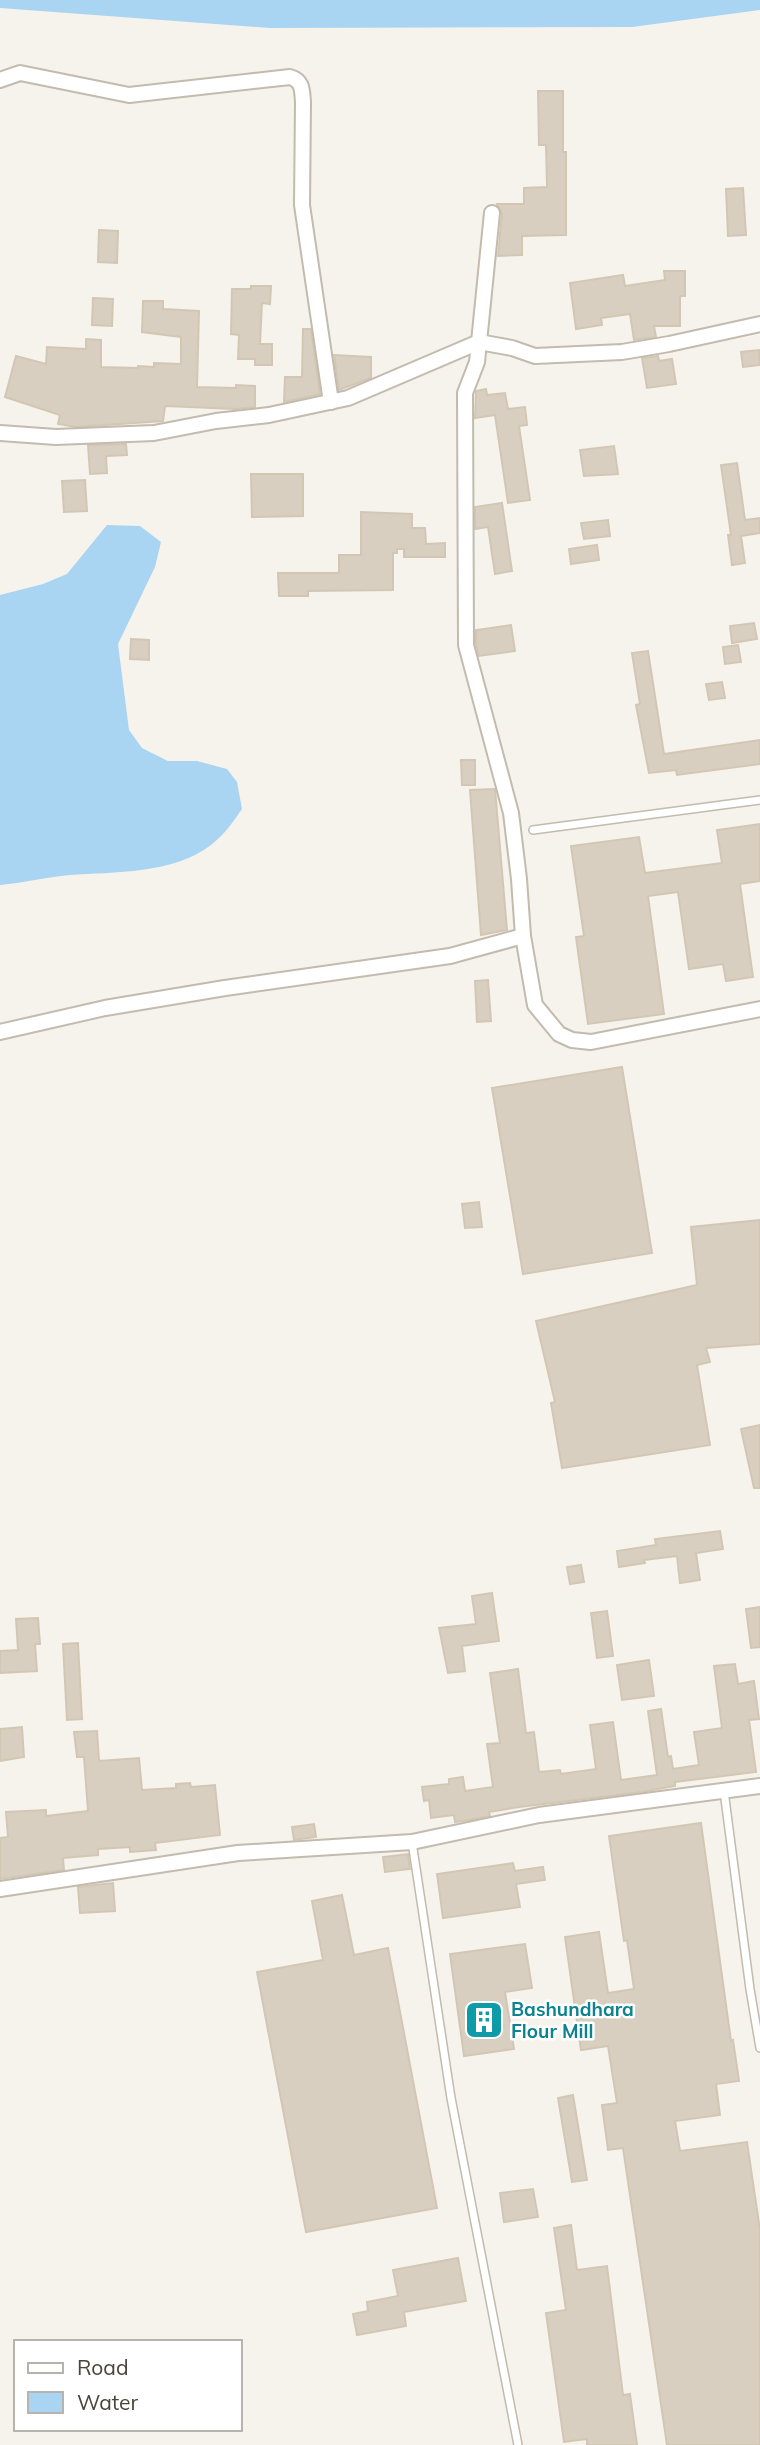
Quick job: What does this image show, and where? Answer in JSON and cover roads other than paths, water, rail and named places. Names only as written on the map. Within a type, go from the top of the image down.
[{"type":"street","points":[[0,80],[20,73],[129,95],[290,77],[297,79],[302,86],[303,102],[302,205],[331,402]]},
{"type":"street","points":[[492,213],[477,362],[465,393],[466,645],[511,813],[523,936],[536,1005],[559,1034],[572,1040],[591,1042],[760,1009]]},
{"type":"street","points":[[0,433],[56,438],[154,433],[216,421],[269,415],[348,398],[479,342],[512,348],[535,356],[622,352],[760,324]]},
{"type":"street","points":[[0,1032],[105,1008],[450,956],[523,936]]},
{"type":"street","points":[[0,1889],[237,1853],[412,1842],[539,1815],[760,1786]]},
{"type":"lane","points":[[533,830],[760,800]]},
{"type":"lane","points":[[723,1790],[760,2048]]},
{"type":"lane","points":[[412,1842],[451,2098],[518,2445]]},
{"type":"water","points":[[0,0],[760,0],[760,10],[632,27],[270,28],[0,8]]},
{"type":"water","points":[[107,525],[140,526],[161,542],[155,567],[118,644],[129,730],[142,748],[168,761],[197,761],[227,769],[237,782],[242,809],[216,841],[179,862],[143,870],[61,876],[0,885],[0,595],[43,584],[67,574]]},
{"type":"place","name":"Bashundhara Flour Mill","points":[[484,2020]]}]
